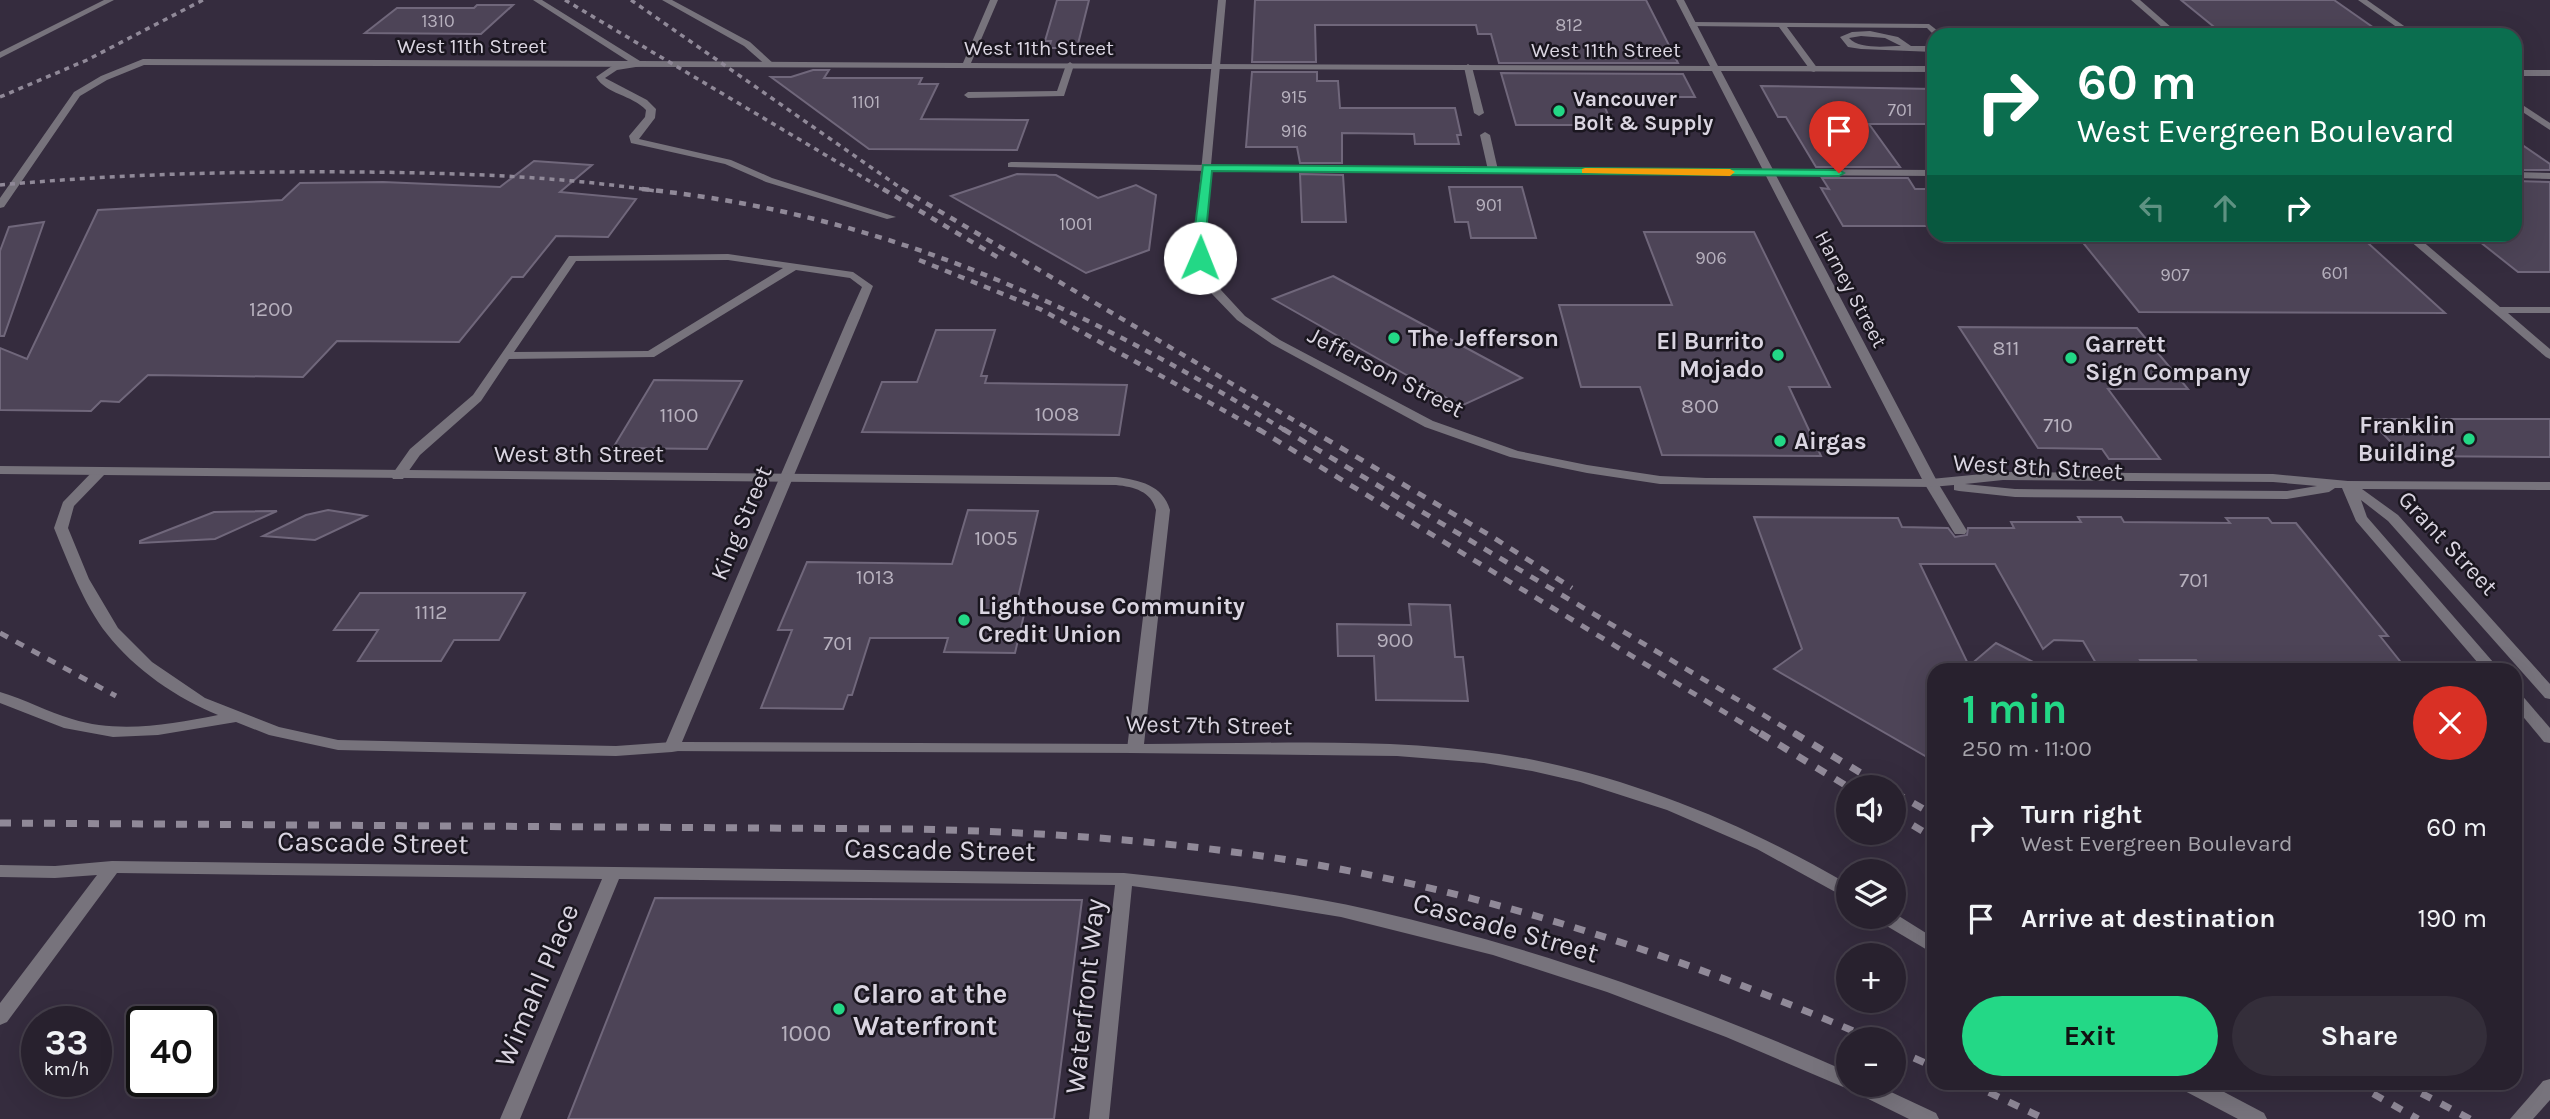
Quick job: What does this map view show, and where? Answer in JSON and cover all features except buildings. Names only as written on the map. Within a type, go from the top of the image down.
[{"type":"street","points":[[0,55],[110,0]]},
{"type":"street","points":[[537,0],[639,64]]},
{"type":"street","points":[[666,0],[747,44],[770,64]]},
{"type":"street","points":[[692,12],[694,0]]},
{"type":"street","points":[[966,65],[994,0]]},
{"type":"street","name":"Jefferson Street","points":[[1222,0],[1199,242],[1200,258],[1210,283],[1224,301],[1241,318],[1276,342],[1429,424],[1515,454],[1636,477],[1706,482],[1931,483]]},
{"type":"street","name":"Harney Street","points":[[1680,0],[1931,483],[1960,531]]},
{"type":"street","points":[[2135,0],[2168,28]]},
{"type":"street","points":[[2362,0],[2403,28]]},
{"type":"street","points":[[1692,24],[1909,24],[1931,28]]},
{"type":"street","points":[[1781,24],[1814,69]]},
{"type":"street","points":[[1908,48],[1899,37],[1891,35],[1844,37],[1851,45],[1860,47],[1908,48],[1927,48]]},
{"type":"street","name":"West 11th Street","points":[[0,205],[77,94],[104,78],[144,62],[1927,69]]},
{"type":"street","points":[[639,64],[615,68],[600,77],[603,82],[644,102],[651,109],[650,118],[634,136],[634,141],[728,162],[769,180],[891,217]]},
{"type":"street","points":[[968,95],[1061,94],[1070,65]]},
{"type":"street","points":[[1468,67],[1479,113]]},
{"type":"street","points":[[2522,73],[2550,73]]},
{"type":"street","points":[[2522,108],[2550,127]]},
{"type":"street","points":[[1485,135],[1493,170]]},
{"type":"street","points":[[1011,165],[1927,173]]},
{"type":"street","points":[[2522,175],[2550,176]]},
{"type":"street","points":[[2416,242],[2550,355]]},
{"type":"street","points":[[398,476],[415,452],[477,398],[573,258],[728,257],[793,267]]},
{"type":"street","points":[[505,356],[650,355],[793,267]]},
{"type":"street","name":"King Street","points":[[672,747],[868,286],[853,275],[793,267]]},
{"type":"street","points":[[2497,310],[2550,310]]},
{"type":"street","name":"West 8th Street","points":[[0,470],[98,474],[1116,481],[1142,486],[1155,493],[1163,510],[1135,749]]},
{"type":"street","name":"West 7th Street","points":[[98,474],[68,505],[61,528],[82,579],[112,631],[147,665],[199,702],[275,731],[338,745],[615,751],[672,747],[1396,751],[1485,759],[1615,786],[1735,830],[1773,848],[1836,885]]},
{"type":"street","name":"West 8th Street","points":[[1931,483],[2015,493],[2287,495],[2348,485],[2550,486]]},
{"type":"street","name":"Grant Street","points":[[2348,485],[2361,518],[2486,663]]},
{"type":"street","name":"Grant Street","points":[[2348,485],[2393,518],[2550,694]]},
{"type":"street","points":[[0,697],[53,720],[113,732],[204,723],[237,716]]},
{"type":"street","points":[[2522,705],[2550,738]]},
{"type":"street","points":[[0,1017],[112,867]]},
{"type":"street","name":"Cascade Street","points":[[0,872],[55,873],[112,867],[1124,879],[1262,896],[1372,917],[1519,956],[1702,1019],[1836,1076]]},
{"type":"street","name":"Wimahl Place","points":[[510,1119],[613,873]]},
{"type":"street","name":"Waterfront Way","points":[[1099,1119],[1124,879]]},
{"type":"street","points":[[1905,929],[1927,943]]},
{"type":"street","points":[[2520,1119],[2550,1087]]},
{"type":"street","points":[[2201,1090],[2256,1119]]},
{"type":"street","points":[[1882,1097],[1929,1119]]},
{"type":"railway","points":[[0,97],[87,60],[203,0]]},
{"type":"railway","points":[[565,0],[886,191]]},
{"type":"railway","points":[[631,0],[903,190]]},
{"type":"railway","points":[[0,185],[180,174],[360,172],[508,176],[656,191]]},
{"type":"railway","points":[[642,189],[732,201],[817,220],[899,243],[978,272],[1056,306],[1132,344],[1209,385],[1286,431]]},
{"type":"railway","points":[[883,189],[999,258]]},
{"type":"railway","points":[[903,190],[1312,431]]},
{"type":"railway","points":[[919,260],[1040,309],[1261,431]]},
{"type":"railway","points":[[1258,429],[1762,735]]},
{"type":"railway","points":[[1283,429],[1797,735]]},
{"type":"railway","points":[[1309,429],[1491,536],[1572,588]]},
{"type":"railway","points":[[0,633],[116,696]]},
{"type":"railway","points":[[1760,733],[1836,779]]},
{"type":"railway","points":[[1794,733],[1864,775]]},
{"type":"railway","points":[[1906,799],[1927,811]]},
{"type":"railway","points":[[1906,821],[1927,834]]},
{"type":"railway","points":[[0,823],[914,829],[1045,834],[1176,845],[1341,869],[1497,905],[1650,952],[1726,979],[1843,1027]]},
{"type":"railway","points":[[1906,1054],[1927,1064]]},
{"type":"railway","points":[[1984,1090],[2045,1119]]},
{"type":"railway","points":[[2366,1090],[2418,1119]]},
{"type":"railway","points":[[2415,1090],[2470,1119]]},
{"type":"slow traffic","points":[[1585,171],[1730,172]]},
{"type":"place","name":"Vancouver Bolt & Supply","points":[[1559,111]]},
{"type":"place","name":"The Jefferson","points":[[1394,338]]},
{"type":"place","name":"El Burrito Mojado","points":[[1778,355]]},
{"type":"place","name":"Garrett Sign Company","points":[[2071,358]]},
{"type":"place","name":"Franklin Building","points":[[2469,439]]},
{"type":"place","name":"Airgas","points":[[1780,441]]},
{"type":"place","name":"Lighthouse Community Credit Union","points":[[964,620]]},
{"type":"place","name":"Claro at the Waterfront","points":[[839,1009]]},
{"type":"route","points":[[1200,258],[1199,242],[1207,168],[1839,173]]}]
